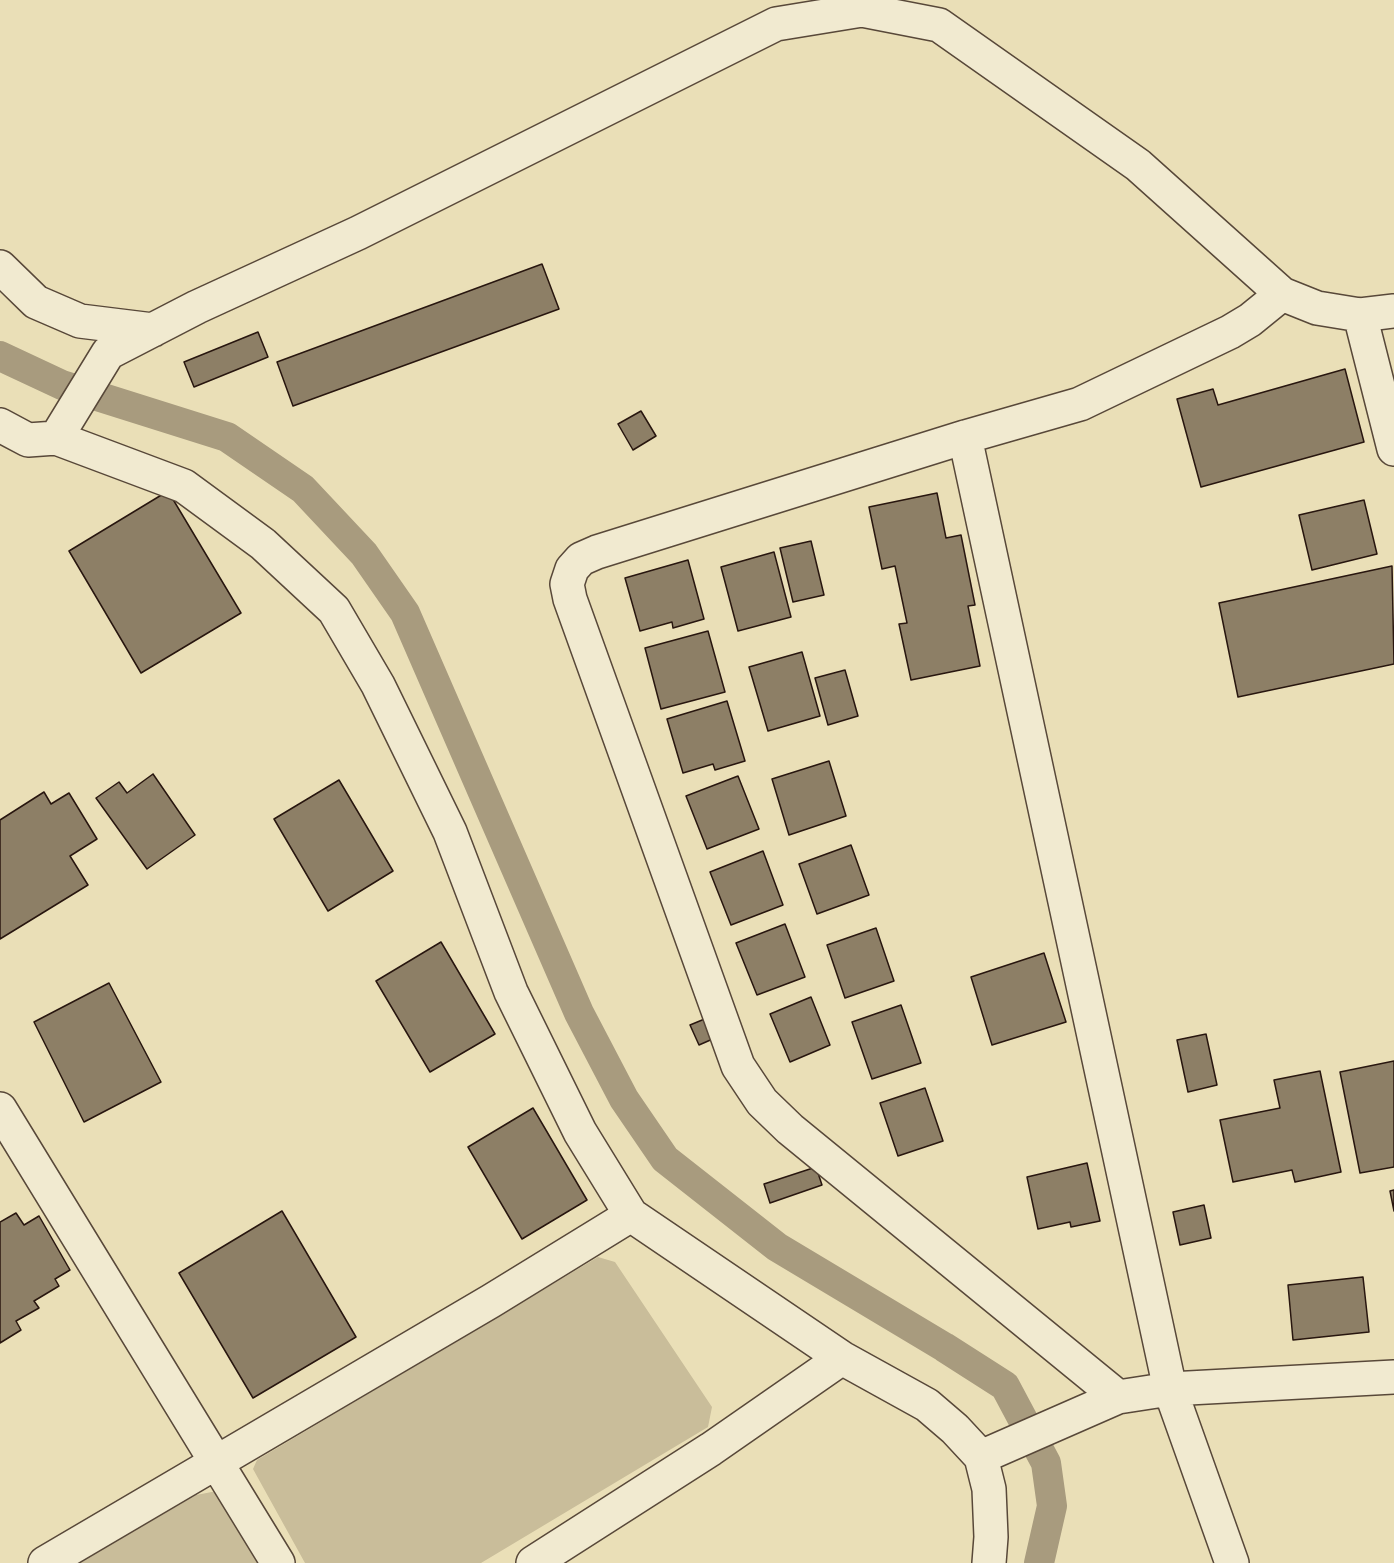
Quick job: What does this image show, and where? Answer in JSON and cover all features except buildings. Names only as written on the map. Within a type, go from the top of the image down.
[{"type":"street","points":[[813,0],[776,24],[358,233],[108,353],[21,439],[183,486],[263,544],[334,610],[378,685],[450,832],[511,992],[580,1132],[631,1215],[842,1358],[927,1405],[955,1429],[993,1453]]},
{"type":"street","points":[[776,24],[862,10],[939,25],[1138,165],[1282,294],[1317,308],[1360,315],[1394,312]]},
{"type":"street","points":[[0,267],[36,302],[80,321],[153,330]]},
{"type":"street","points":[[1119,1397],[790,1129],[762,1102],[738,1066],[570,599],[567,584],[572,569],[581,559],[597,552],[965,437],[1080,404],[1230,332],[1250,320],[1282,294]]},
{"type":"street","points":[[1360,315],[1394,449]]},
{"type":"street","points":[[965,437],[1170,1389],[1232,1563]]},
{"type":"street","points":[[0,1109],[278,1563]]},
{"type":"street","points":[[45,1563],[631,1215]]},
{"type":"street","points":[[533,1563],[711,1449],[842,1358]]},
{"type":"street","points":[[993,1453],[1119,1397],[1170,1389],[1394,1377]]},
{"type":"street","points":[[989,1563],[991,1537],[989,1489],[993,1453]]},
{"type":"shaded area","points":[[598,1257],[615,1262],[712,1407],[708,1427],[481,1563],[305,1563],[253,1469],[257,1460]]},
{"type":"shaded area","points":[[217,1491],[259,1563],[79,1563],[196,1495]]},
{"type":"waterway","points":[[0,356],[62,385],[227,437],[303,489],[364,554],[405,613],[579,1013],[624,1099],[665,1159],[777,1247],[1005,1386],[1046,1463],[1052,1506],[1039,1563]]}]
